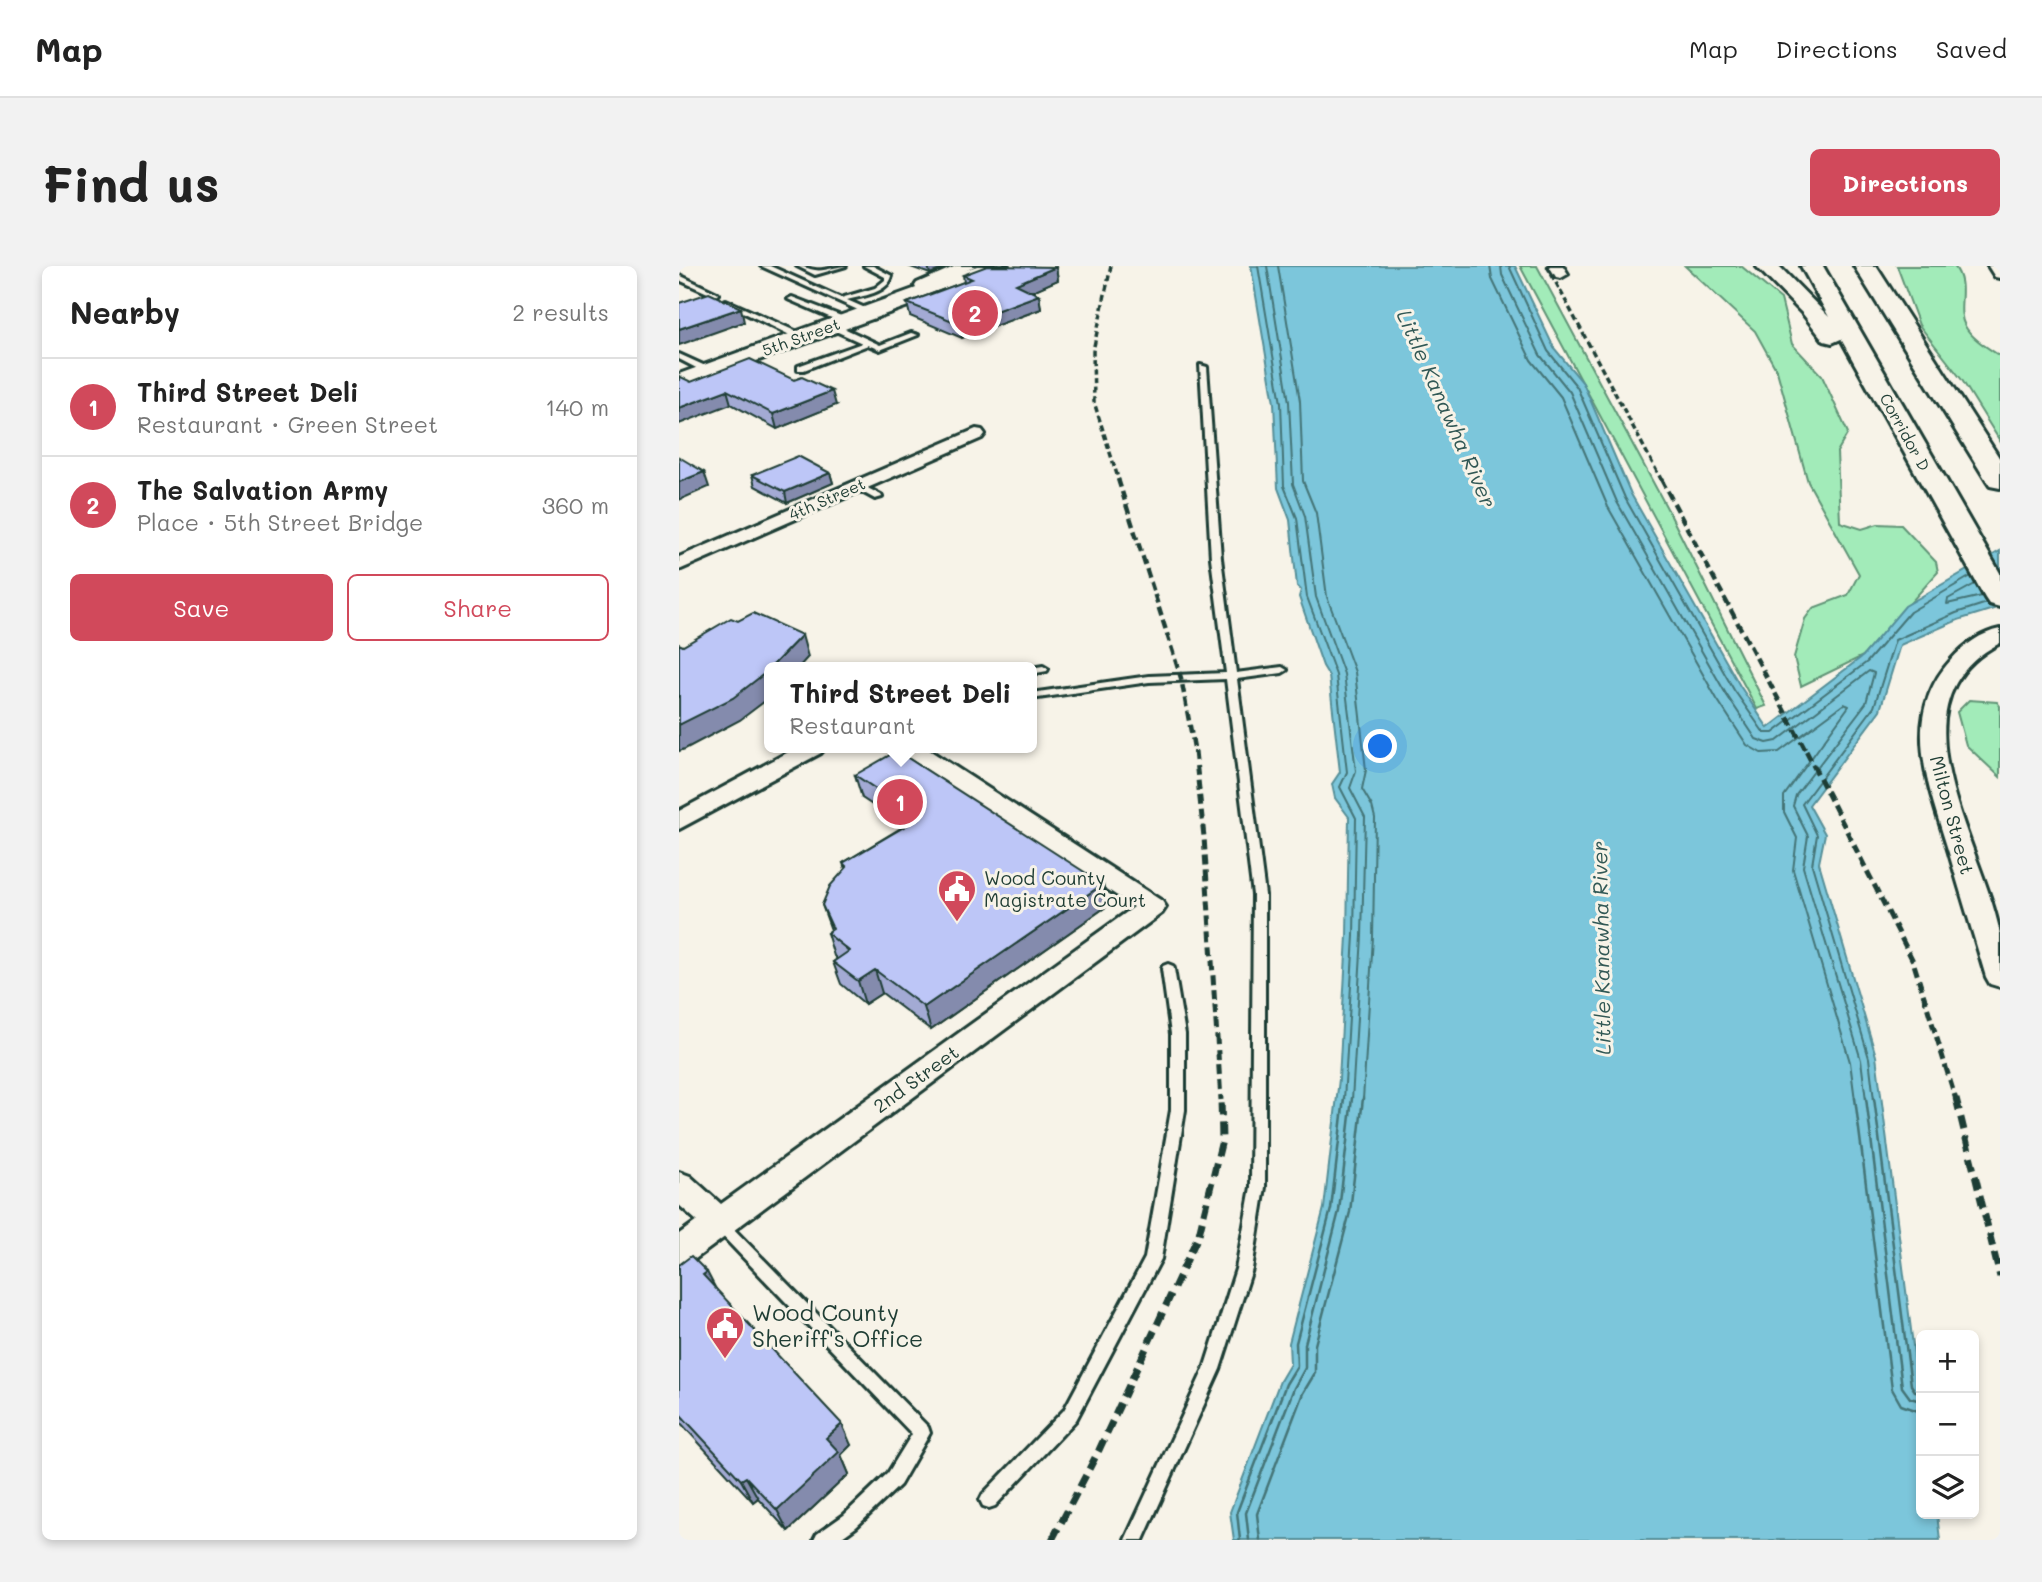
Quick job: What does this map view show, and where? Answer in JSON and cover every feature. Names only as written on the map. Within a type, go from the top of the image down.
[{"type":"main road","name":"5th Street","points":[[681,380],[801,337],[840,316],[869,313],[997,266]]},
{"type":"main road","points":[[1767,266],[1811,309],[1902,425]]},
{"type":"main road","name":"Corridor D","points":[[1812,266],[1953,520],[2000,598]]},
{"type":"main road","points":[[1865,266],[2000,480]]},
{"type":"main road","points":[[1888,266],[1919,355]]},
{"type":"street","points":[[924,292],[922,286],[931,279],[968,266]]},
{"type":"street","points":[[1995,266],[2000,274]]},
{"type":"street","name":"4th Street","points":[[679,564],[977,434]]},
{"type":"street","name":"Milton Street","points":[[2000,635],[1985,641],[1962,660],[1945,683],[1933,716],[1934,764],[2000,977]]},
{"type":"street","points":[[679,821],[804,753]]},
{"type":"street","name":"2nd Street","points":[[679,1252],[1153,906],[918,753]]},
{"type":"street","points":[[679,1185],[719,1222]]},
{"type":"lane","points":[[764,266],[840,316],[869,343],[880,348],[915,335]]},
{"type":"lane","points":[[800,266],[815,273],[843,266]]},
{"type":"lane","points":[[840,316],[888,281],[888,276],[867,266]]},
{"type":"lane","points":[[679,276],[715,293],[712,298],[679,312]]},
{"type":"lane","points":[[712,298],[801,337]]},
{"type":"lane","points":[[792,299],[840,316]]},
{"type":"lane","points":[[801,368],[869,343]]},
{"type":"lane","points":[[679,356],[709,371]]},
{"type":"lane","points":[[1134,1540],[1212,1369],[1244,1269],[1258,1187],[1259,895],[1216,558],[1203,367]]},
{"type":"lane","points":[[856,485],[878,497]]},
{"type":"lane","points":[[1037,695],[1149,679],[1233,676],[1282,670]]},
{"type":"lane","points":[[989,1500],[1070,1415],[1153,1259],[1178,1110],[1178,1034],[1168,969]]},
{"type":"lane","points":[[719,1222],[922,1433],[894,1479],[850,1521],[823,1540]]},
{"type":"green space","points":[[1520,266],[1537,266],[1669,512],[1766,706],[1757,709]]},
{"type":"green space","points":[[1685,266],[1741,266],[1781,299],[1792,344],[1822,376],[1848,433],[1837,452],[1840,522],[1862,529],[1878,524],[1901,525],[1936,562],[1938,572],[1863,656],[1801,686],[1794,657],[1805,619],[1813,608],[1848,595],[1859,574],[1808,482],[1777,371],[1755,331]]},
{"type":"green space","points":[[1897,266],[1954,266],[1959,273],[1962,289],[1961,312],[1965,326],[1976,339],[2000,356],[2000,441],[1962,380],[1919,325]]},
{"type":"green space","points":[[1969,700],[1997,702],[2000,706],[2000,777],[1966,745],[1957,712]]},
{"type":"water","name":"Little Kanawha River","points":[[1251,266],[1515,266],[1554,348],[1583,383],[1631,494],[1740,686],[1768,728],[1863,656],[1905,606],[2000,551],[2000,607],[1958,620],[1900,645],[1880,710],[1809,805],[1825,834],[1819,863],[1876,1056],[1916,1369],[1916,1519],[1938,1519],[1940,1540],[1234,1540],[1230,1512],[1280,1381],[1290,1364],[1289,1343],[1324,1208],[1339,1079],[1347,936],[1349,817],[1335,798],[1332,784],[1340,772],[1329,676],[1299,597],[1301,590],[1297,586],[1290,520],[1278,488],[1274,403]]},
{"type":"building","points":[[987,266],[1056,267],[1016,284],[1039,295],[960,324],[907,303],[972,279],[963,275]]},
{"type":"building","points":[[709,293],[741,308],[679,329],[679,303]]},
{"type":"building","points":[[750,359],[794,380],[802,377],[832,391],[773,414],[727,390],[679,408],[679,376],[691,382]]},
{"type":"building","points":[[798,456],[830,473],[785,492],[752,475]]},
{"type":"building","points":[[679,457],[704,472],[679,482]]},
{"type":"building","points":[[753,613],[802,635],[776,662],[764,662],[764,674],[733,698],[679,725],[679,644],[683,646],[731,618],[738,621]]},
{"type":"building","name":"Wood County Magistrate Court","points":[[894,753],[900,753],[1103,884],[924,1007],[875,970],[858,981],[833,962],[849,951],[827,933],[833,929],[822,905],[830,886],[847,867],[843,863],[919,818],[855,775]]},
{"type":"building","name":"Wood County Sheriff's Office","points":[[691,1256],[707,1272],[703,1275],[842,1424],[826,1438],[839,1452],[777,1510],[746,1477],[741,1480],[679,1413],[679,1265]]},
{"type":"railway","points":[[1111,266],[1093,351],[1094,402],[1119,481]]},
{"type":"railway","points":[[1547,266],[1662,481]]},
{"type":"railway","points":[[1118,479],[1181,678],[1195,753]]},
{"type":"railway","points":[[1661,479],[1807,753]]},
{"type":"railway","points":[[1195,751],[1204,837],[1221,1100]]},
{"type":"railway","points":[[1806,751],[1913,961],[1956,1100]]},
{"type":"railway","points":[[1052,1540],[1099,1450],[1199,1234],[1222,1140],[1221,1098]]},
{"type":"railway","points":[[1956,1098],[2000,1277]]},
{"type":"place","name":"The Salvation Army","points":[[975,313]]},
{"type":"place","name":"Third Street Deli","points":[[900,802]]},
{"type":"place","name":"Wood County Magistrate Court","points":[[957,923]]},
{"type":"place","name":"Wood County Sheriff's Office","points":[[725,1360]]}]
